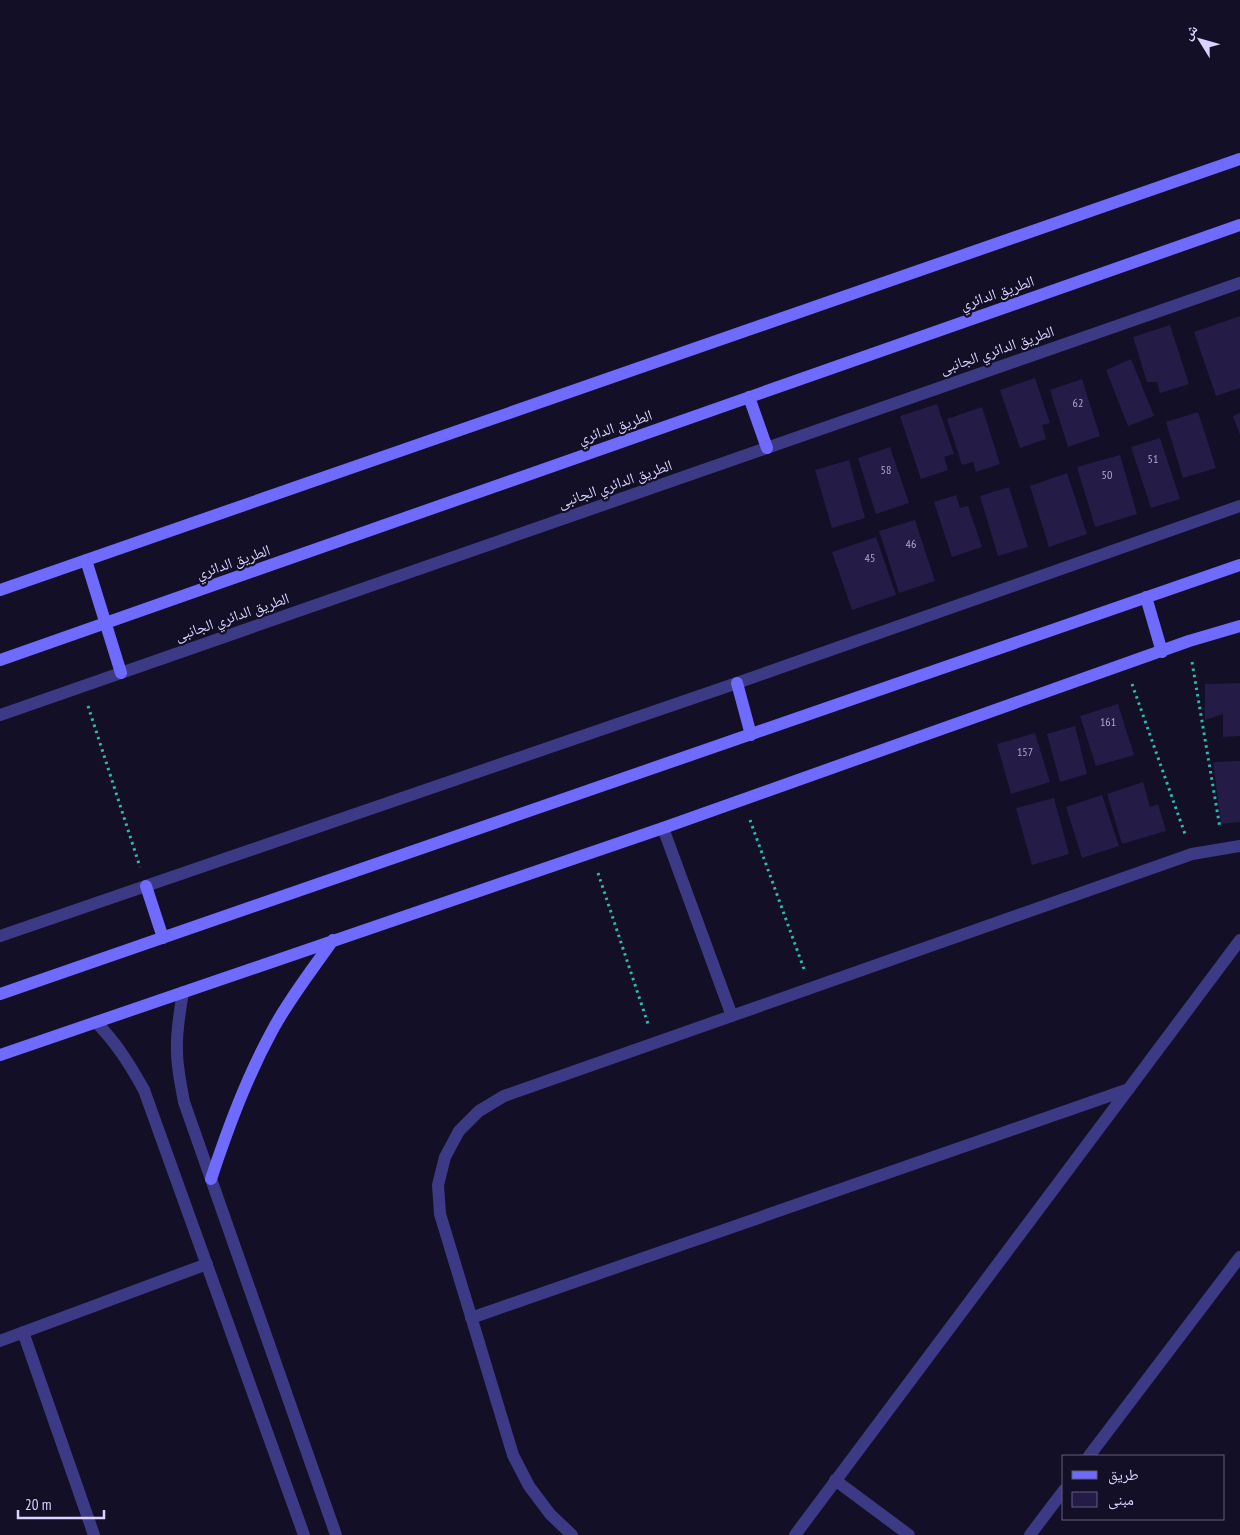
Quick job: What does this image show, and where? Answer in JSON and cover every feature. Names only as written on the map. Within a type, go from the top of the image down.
[{"type":"street","points":[[0,590],[1240,159]]},
{"type":"street","name":"الطريق الدائري","points":[[0,660],[1240,225]]},
{"type":"street","name":"الطريق الدائري الجانبى","points":[[0,715],[1240,283]]},
{"type":"street","points":[[749,397],[767,448]]},
{"type":"street","points":[[0,936],[737,683],[1240,506]]},
{"type":"street","points":[[86,560],[121,673]]},
{"type":"street","points":[[0,994],[1240,565]]},
{"type":"street","points":[[1146,597],[1162,652]]},
{"type":"street","points":[[0,1055],[663,828],[1189,641],[1240,626]]},
{"type":"street","points":[[737,683],[751,734]]},
{"type":"street","points":[[663,828],[732,1016]]},
{"type":"street","points":[[572,1535],[550,1514],[534,1493],[513,1455],[440,1214],[438,1185],[445,1157],[459,1131],[479,1110],[504,1096],[1192,854],[1240,846]]},
{"type":"street","points":[[146,886],[163,938]]},
{"type":"street","points":[[211,1179],[241,1094],[272,1030],[301,984],[333,940]]},
{"type":"street","points":[[794,1535],[1240,940]]},
{"type":"street","points":[[183,992],[177,1050],[184,1102],[336,1535]]},
{"type":"street","points":[[96,1022],[115,1042],[131,1065],[144,1090],[304,1535]]},
{"type":"street","points":[[471,1318],[1129,1089]]},
{"type":"street","points":[[1090,1455],[1240,1257]]},
{"type":"street","points":[[0,1341],[207,1264]]},
{"type":"street","points":[[24,1332],[94,1535]]},
{"type":"street","points":[[835,1480],[909,1535]]},
{"type":"street","points":[[1030,1535],[1062,1493]]},
{"type":"path","points":[[1189,641],[1223,848]]},
{"type":"path","points":[[1125,664],[1192,854]]},
{"type":"path","points":[[82,687],[146,886]]},
{"type":"path","points":[[743,800],[811,988]]},
{"type":"path","points":[[591,853],[655,1043]]},
{"type":"building","points":[[1240,316],[1240,388],[1216,396],[1194,332]]},
{"type":"building","points":[[1170,325],[1189,384],[1160,393],[1157,382],[1147,382],[1133,337]]},
{"type":"building","points":[[1131,359],[1154,416],[1128,426],[1106,370]]},
{"type":"building","points":[[1035,378],[1050,423],[1042,425],[1046,439],[1020,448],[1000,390]]},
{"type":"building","points":[[1082,379],[1100,436],[1068,447],[1050,390]]},
{"type":"building","points":[[937,404],[954,454],[944,457],[948,470],[921,479],[900,416]]},
{"type":"building","points":[[982,407],[1000,464],[976,472],[973,462],[962,465],[947,419]]},
{"type":"building","points":[[1198,412],[1216,468],[1183,478],[1166,422]]},
{"type":"building","points":[[1240,413],[1240,435],[1233,416]]},
{"type":"building","points":[[1160,438],[1180,499],[1151,508],[1131,447]]},
{"type":"building","points":[[890,447],[909,503],[876,514],[858,458]]},
{"type":"building","points":[[1120,455],[1137,514],[1095,527],[1077,467]]},
{"type":"building","points":[[849,460],[865,518],[832,528],[815,470]]},
{"type":"building","points":[[1067,473],[1087,534],[1049,547],[1030,486]]},
{"type":"building","points":[[1009,487],[1028,547],[998,556],[980,496]]},
{"type":"building","points":[[956,495],[960,508],[968,506],[982,547],[952,557],[934,502]]},
{"type":"building","points":[[915,520],[935,581],[899,593],[879,531]]},
{"type":"building","points":[[876,537],[896,595],[852,610],[832,552]]},
{"type":"building","points":[[1240,683],[1240,736],[1223,737],[1223,714],[1205,720],[1205,684]]},
{"type":"building","points":[[1118,704],[1134,755],[1096,766],[1080,716]]},
{"type":"building","points":[[1075,726],[1087,774],[1060,782],[1047,734]]},
{"type":"building","points":[[1035,733],[1050,782],[1011,794],[997,744]]},
{"type":"building","points":[[1240,761],[1240,822],[1221,824],[1213,762]]},
{"type":"building","points":[[1143,782],[1150,807],[1158,804],[1166,831],[1122,844],[1107,794]]},
{"type":"building","points":[[1102,795],[1119,846],[1082,858],[1066,807]]},
{"type":"building","points":[[1054,798],[1069,854],[1032,865],[1016,808]]}]
